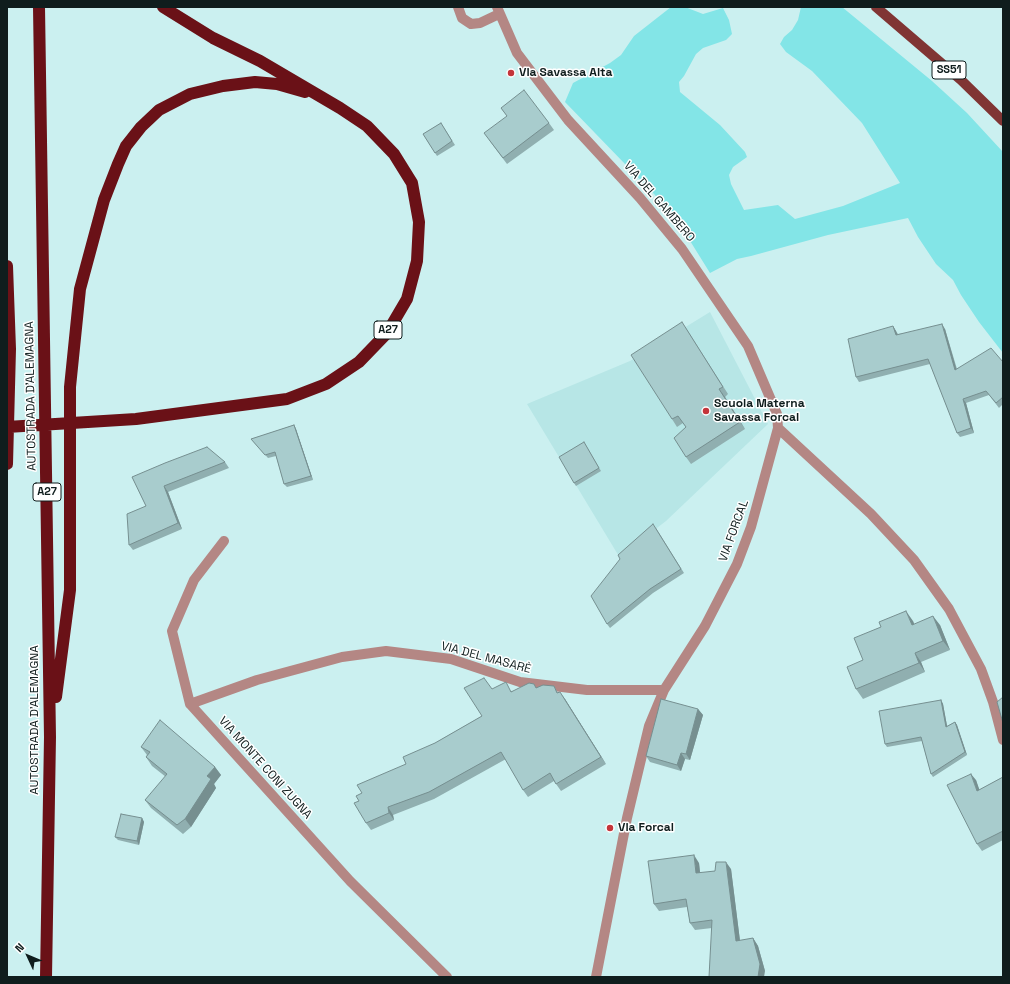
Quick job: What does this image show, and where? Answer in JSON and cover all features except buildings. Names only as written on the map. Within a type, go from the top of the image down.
[{"type":"highway","name":"AUTOSTRADA D'ALEMAGNA","points":[[39,7],[50,737],[46,977]]},
{"type":"highway","name":"A27","points":[[7,426],[136,419],[287,400],[326,384],[359,362],[386,333],[407,299],[418,261],[418,222],[412,183],[394,154],[367,126],[325,98],[260,61],[214,38],[163,7]]},
{"type":"highway","name":"A27","points":[[50,737],[70,590],[70,387],[80,289],[104,200],[118,164],[126,146],[141,127],[159,110],[190,94],[223,86],[255,82],[277,84],[325,98]]},
{"type":"highway","name":"AUTOSTRADA D'ALEMAGNA","points":[[7,266],[10,349],[7,464]]},
{"type":"main road","name":"SS51","points":[[876,7],[961,80],[1003,122]]},
{"type":"street","points":[[458,7],[462,18],[472,24],[480,23],[498,10]]},
{"type":"street","name":"VIA DEL GAMBERO","points":[[498,10],[517,53],[568,120],[640,198],[682,249],[748,346],[777,414],[778,428]]},
{"type":"street","points":[[778,428],[871,514],[914,560],[949,609],[981,669],[993,702],[1003,740]]},
{"type":"street","name":"VIA FORCAL","points":[[596,977],[627,818],[649,726],[664,690],[705,626],[737,564],[751,527],[778,428]]},
{"type":"street","name":"VIA MONTE CONI ZUGNA","points":[[224,541],[194,580],[172,631],[190,704],[350,881],[446,977]]},
{"type":"street","name":"VIA DEL MASARÈ","points":[[190,704],[265,678],[342,657],[386,651],[451,659],[520,682],[587,690],[664,690]]},
{"type":"shaded area","points":[[671,7],[685,7],[703,14],[723,8],[729,20],[732,34],[726,40],[703,48],[696,54],[679,82],[680,92],[720,125],[745,152],[747,157],[733,167],[729,175],[731,184],[744,210],[778,205],[795,219],[843,206],[900,183],[862,123],[812,71],[786,52],[780,44],[798,20],[801,7],[842,7],[932,81],[967,113],[1003,152],[1003,353],[979,322],[953,280],[936,264],[918,237],[908,218],[828,235],[737,259],[710,273],[687,236],[655,195],[565,102],[573,83],[610,63],[621,55],[634,36]]},
{"type":"shaded area","points":[[710,312],[768,424],[666,521],[653,531],[623,563],[527,404],[630,361]]},
{"type":"place","name":"Via Savassa Alta","points":[[511,73]]},
{"type":"place","name":"Scuola Materna Savassa Forcal","points":[[706,411]]},
{"type":"place","name":"Via Forcal","points":[[610,828]]}]
